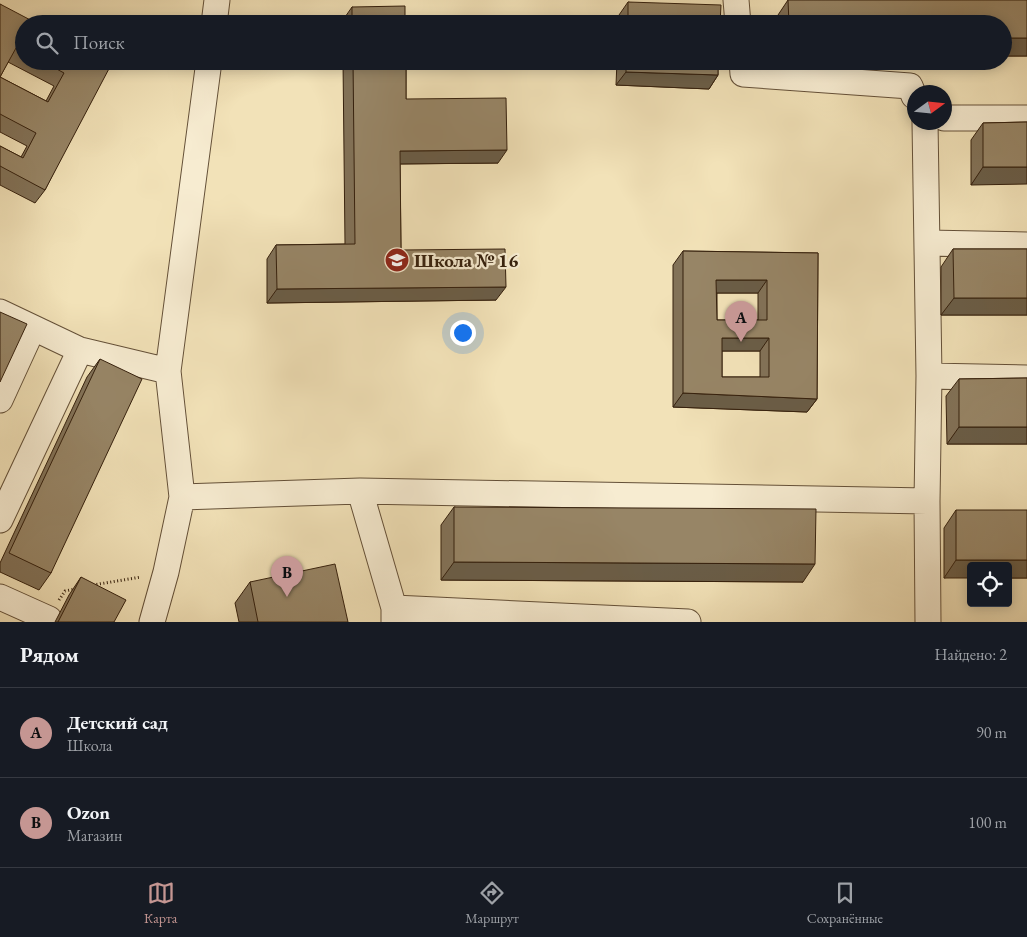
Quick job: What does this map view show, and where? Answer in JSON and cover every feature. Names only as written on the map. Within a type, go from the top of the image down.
[{"type":"street","points":[[215,15],[217,0]]},
{"type":"street","points":[[736,0],[737,15]]},
{"type":"street","points":[[152,622],[166,572],[182,497],[168,371],[208,70]]},
{"type":"street","points":[[743,70],[743,74],[907,86]]},
{"type":"street","points":[[952,118],[1027,118]]},
{"type":"street","points":[[925,130],[929,376],[928,622]]},
{"type":"street","points":[[927,243],[1027,245]]},
{"type":"street","points":[[0,312],[80,350],[168,371]]},
{"type":"street","points":[[0,400],[33,328]]},
{"type":"street","points":[[0,520],[80,350]]},
{"type":"street","points":[[929,376],[1027,378]]},
{"type":"street","points":[[182,497],[360,491],[927,501]]},
{"type":"street","points":[[360,491],[394,615],[688,622]]},
{"type":"street","points":[[0,597],[48,620]]},
{"type":"path","points":[[92,586],[166,572]]},
{"type":"path","points":[[48,620],[65,591],[83,587]]},
{"type":"building","points":[[788,0],[1027,0],[1027,38],[1012,38],[1012,15],[789,15]]},
{"type":"building","points":[[628,2],[721,5],[720,15],[628,15]]},
{"type":"building","points":[[0,4],[21,15],[15,15],[15,50],[0,77]]},
{"type":"building","points":[[405,6],[405,15],[352,15],[352,7]]},
{"type":"building","points":[[58,70],[108,70],[45,190],[0,166],[0,146],[23,158],[36,133],[0,114],[0,77],[48,102],[64,73]]},
{"type":"building","points":[[353,70],[406,70],[406,99],[506,98],[507,150],[400,151],[401,250],[505,249],[506,287],[277,289],[276,245],[355,244]]},
{"type":"building","points":[[626,70],[718,70],[718,75],[626,72]]},
{"type":"building","points":[[1027,122],[1027,167],[983,167],[983,123]]},
{"type":"building","points":[[953,249],[1027,249],[1027,298],[954,298]]},
{"type":"building","points":[[683,251],[818,253],[817,399],[683,393]],"holes":[[[716,280],[767,280],[767,320],[717,320]],[[722,338],[769,338],[769,377],[722,377]]]},
{"type":"building","points":[[0,312],[27,324],[0,382]]},
{"type":"building","points":[[100,359],[142,379],[51,573],[9,553]]},
{"type":"building","points":[[1027,378],[1027,427],[959,427],[959,379]]},
{"type":"building","points":[[454,507],[816,509],[815,564],[454,562]]},
{"type":"building","points":[[956,510],[1027,510],[1027,560],[956,560]]},
{"type":"building","points":[[335,564],[348,622],[258,622],[250,582]]},
{"type":"building","points":[[81,577],[126,600],[114,622],[58,622]]},
{"type":"place","name":"Школа № 16","points":[[397,260]]},
{"type":"place","name":"Детский сад","points":[[741,342]]},
{"type":"place","name":"Ozon","points":[[287,597]]}]
